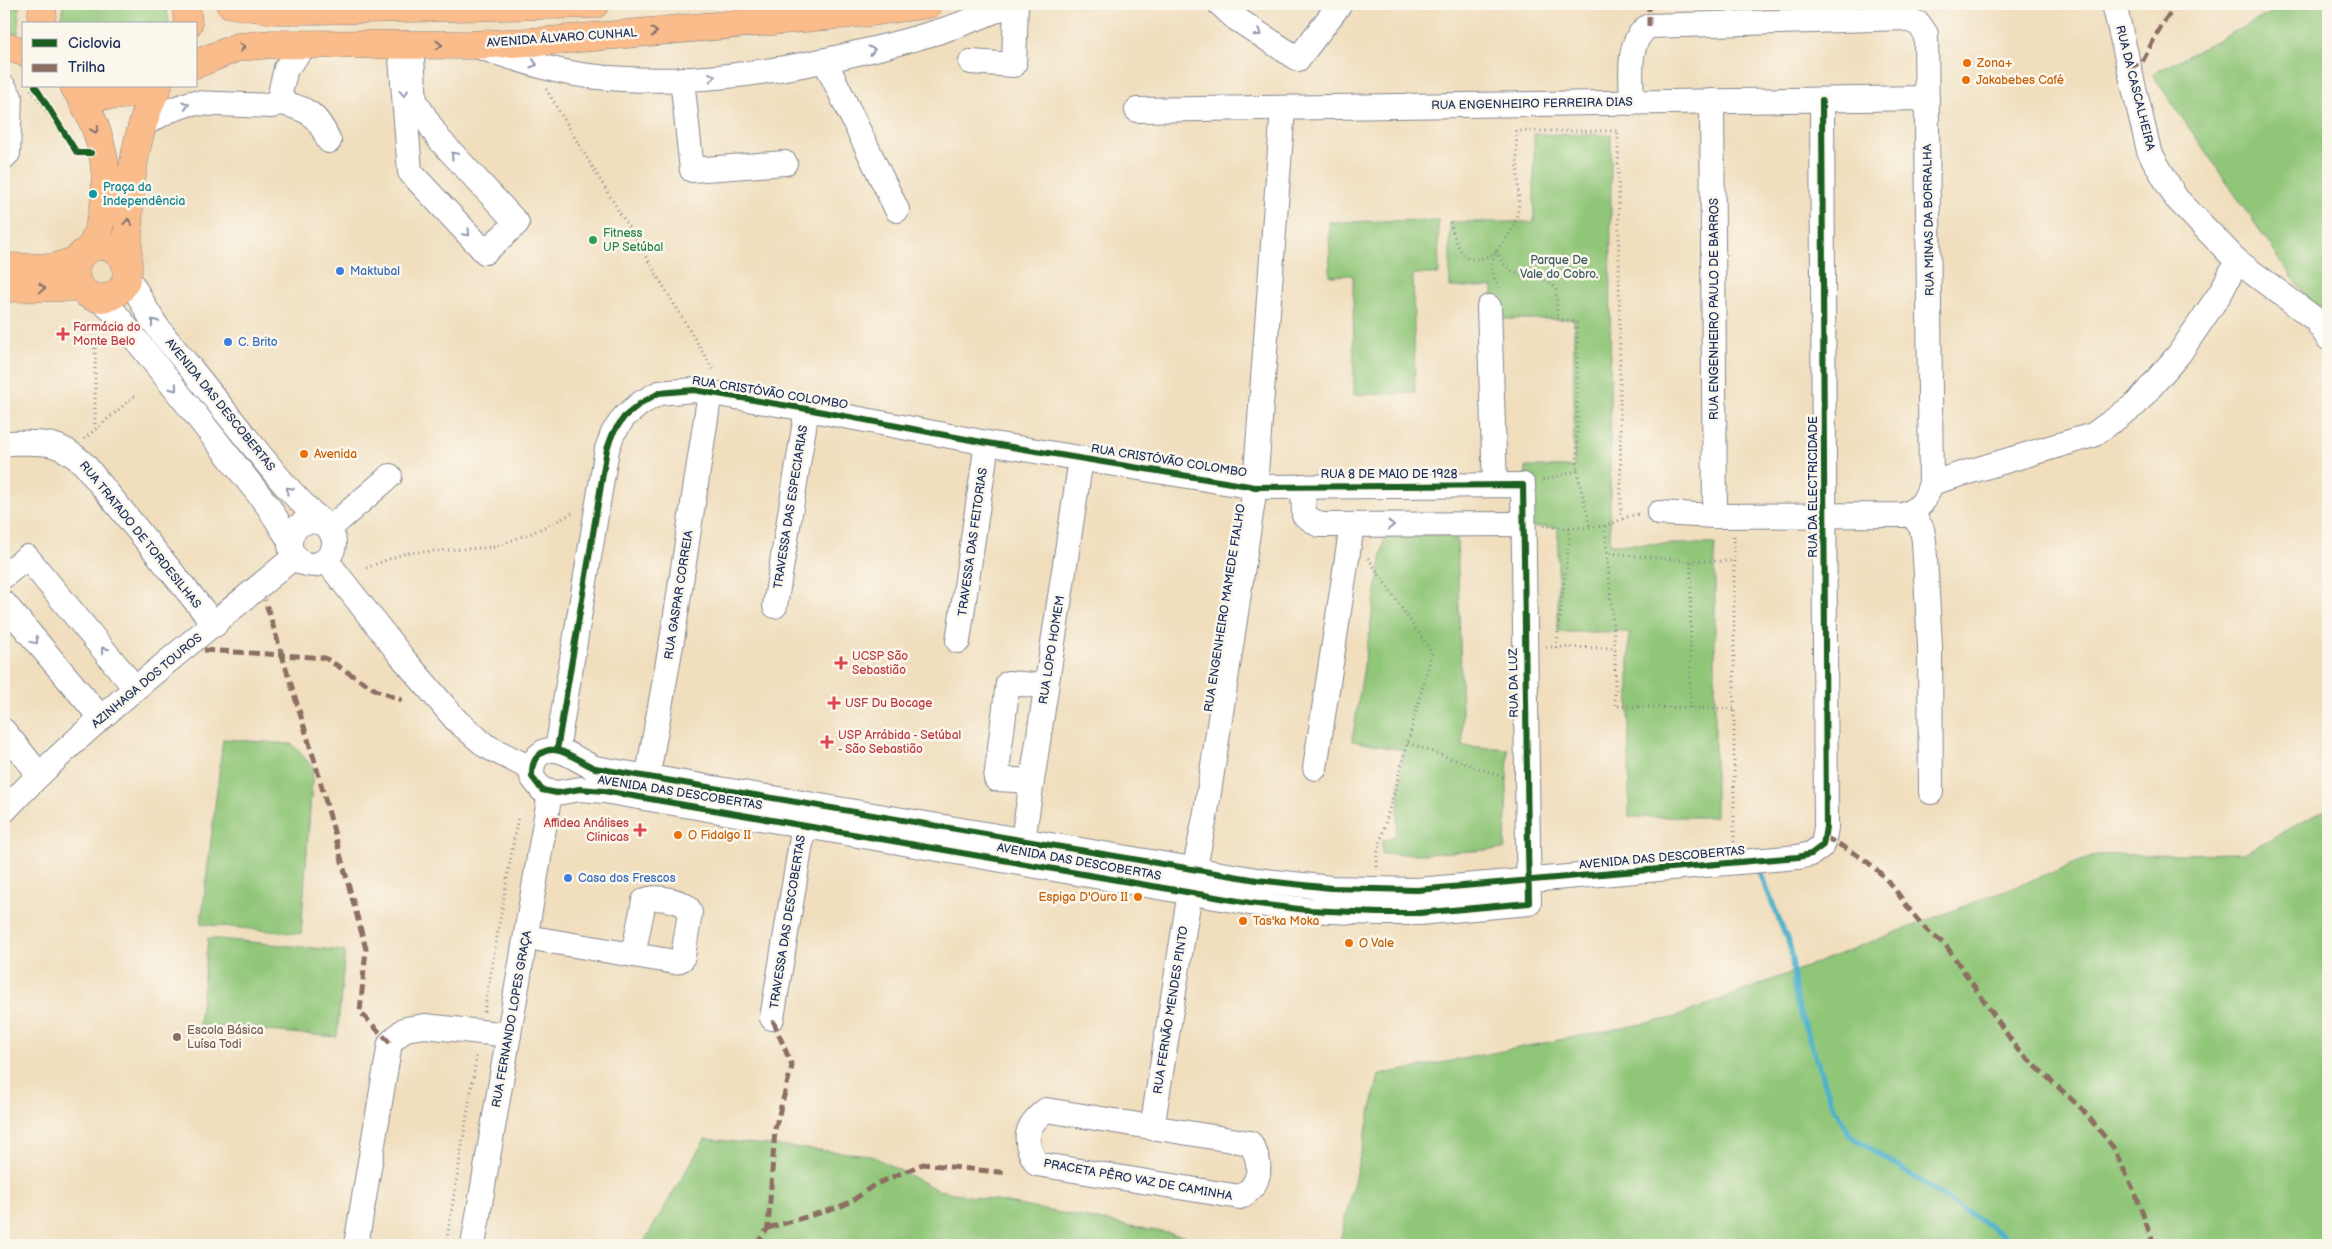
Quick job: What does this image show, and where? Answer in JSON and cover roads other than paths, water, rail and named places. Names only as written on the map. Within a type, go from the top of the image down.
[{"type":"main road","points":[[41,22],[43,4]]},
{"type":"main road","points":[[186,4],[188,22]]},
{"type":"main road","points":[[230,4],[274,10],[595,4]]},
{"type":"main road","name":"AVENIDA ÁLVARO CUNHAL","points":[[198,63],[238,47],[307,44],[470,45],[689,29],[871,12],[929,4]]},
{"type":"main road","points":[[4,46],[22,51]]},
{"type":"main road","points":[[76,88],[97,132],[106,166],[106,203],[102,226],[84,254],[76,277],[91,302]]},
{"type":"main road","points":[[82,88],[102,94],[124,96],[147,88]]},
{"type":"main road","points":[[4,288],[91,302],[113,295],[124,284],[127,274],[127,228],[133,170],[142,125],[149,103],[157,88]]},
{"type":"main road","points":[[4,267],[54,268],[100,246],[116,250],[126,263],[127,274]]},
{"type":"street","points":[[470,45],[546,67],[587,76],[644,80],[735,76],[795,68],[913,40],[976,20],[1010,4]]},
{"type":"street","points":[[971,62],[1014,65],[1016,4]]},
{"type":"street","points":[[1220,4],[1235,18],[1298,59],[1340,4]]},
{"type":"street","name":"RUA DA CASCALHEIRA","points":[[2114,4],[2149,151],[2176,198],[2237,261],[2315,319],[2328,338]]},
{"type":"street","name":"RUA MINAS DA BORRALHA","points":[[1632,102],[1633,47],[1641,31],[1649,26],[1904,18],[1919,24],[1926,34],[1931,483],[1927,497],[1912,512]]},
{"type":"street","points":[[142,125],[168,111],[191,103],[272,106],[278,102],[286,68],[307,44]]},
{"type":"street","points":[[406,45],[415,101],[438,138],[517,223],[485,252],[410,172],[406,45]]},
{"type":"street","points":[[825,61],[897,210]]},
{"type":"street","points":[[682,79],[692,170],[785,163]]},
{"type":"street","points":[[4,88],[10,97],[8,153],[4,157]]},
{"type":"street","name":"RUA ENGENHEIRO FERREIRA DIAS","points":[[1137,110],[1927,98]]},
{"type":"street","name":"RUA DA ELECTRICIDADE","points":[[1798,856],[1818,850],[1825,838],[1822,100]]},
{"type":"street","name":"RUA ENGENHEIRO PAULO DE BARROS","points":[[1712,101],[1725,516]]},
{"type":"street","points":[[278,102],[305,108],[323,127],[328,141]]},
{"type":"street","name":"RUA ENGENHEIRO MAMEDE FIALHO","points":[[1190,892],[1206,812],[1255,487],[1282,109]]},
{"type":"street","points":[[1931,483],[2093,435],[2136,404],[2179,354],[2221,292],[2237,261]]},
{"type":"street","name":"AVENIDA DAS DESCOBERTAS","points":[[127,274],[152,320],[289,490],[326,526]]},
{"type":"street","name":"AVENIDA DAS DESCOBERTAS","points":[[91,302],[115,313],[249,483],[293,548]]},
{"type":"street","points":[[1490,307],[1494,485]]},
{"type":"street","name":"RUA CRISTÓVÃO COLOMBO","points":[[562,752],[607,450],[613,433],[624,417],[641,403],[659,393],[712,382],[807,409],[987,443],[1255,487]]},
{"type":"street","name":"RUA GASPAR CORREIA","points":[[646,787],[673,634],[712,382]]},
{"type":"street","name":"TRAVESSA DAS ESPECIARIAS","points":[[775,606],[807,409]]},
{"type":"street","name":"RUA TRATADO DE TORDESILHAS","points":[[4,443],[46,444],[70,451],[84,464],[215,625]]},
{"type":"street","name":"TRAVESSA DAS FEITORIAS","points":[[958,641],[987,443]]},
{"type":"street","name":"RUA LOPO HOMEM","points":[[1023,840],[1081,459]]},
{"type":"street","points":[[326,526],[390,476]]},
{"type":"street","name":"RUA 8 DE MAIO DE 1928","points":[[1255,487],[1523,485]]},
{"type":"street","name":"RUA DA LUZ","points":[[1523,485],[1528,881]]},
{"type":"street","name":"RUA 8 DE MAIO DE 1928","points":[[1303,486],[1304,515],[1319,525],[1523,524]]},
{"type":"street","points":[[1659,512],[1725,516],[1902,515],[1912,512],[1922,529],[1924,541],[1930,646],[1931,792]]},
{"type":"street","points":[[310,521],[326,526],[334,541],[331,554],[326,560],[305,564],[293,548],[292,533],[302,523],[310,521]]},
{"type":"street","points":[[1315,768],[1352,525]]},
{"type":"street","name":"AZINHAGA DOS TOUROS","points":[[4,812],[39,774],[135,688],[215,625],[293,548]]},
{"type":"street","points":[[4,576],[27,557],[135,688]]},
{"type":"street","points":[[326,560],[402,658],[456,720],[486,746],[532,769]]},
{"type":"street","points":[[4,603],[101,718]]},
{"type":"street","points":[[1032,781],[996,779],[1008,683],[1046,686]]},
{"type":"street","points":[[4,731],[39,774]]},
{"type":"street","points":[[550,750],[562,752],[572,759],[576,773],[570,786],[554,793],[536,785],[532,769],[538,756],[550,750]]},
{"type":"street","name":"AVENIDA DAS DESCOBERTAS","points":[[562,752],[595,768],[646,787],[804,826],[1250,903],[1307,910],[1419,913],[1529,903],[1528,881]]},
{"type":"street","name":"AVENIDA DAS DESCOBERTAS","points":[[554,793],[646,787],[1023,840],[1257,880],[1340,888],[1418,890],[1798,856]]},
{"type":"street","name":"RUA FERNANDO LOPES GRAÇA","points":[[473,1245],[526,937],[554,793]]},
{"type":"street","name":"TRAVESSA DAS DESCOBERTAS","points":[[772,1018],[804,826]]},
{"type":"street","name":"RUA FERNÃO MENDES PINTO","points":[[1152,1128],[1190,892]]},
{"type":"street","points":[[526,937],[633,955]]},
{"type":"street","points":[[356,1245],[390,1044],[405,1029],[425,1026],[509,1035]]},
{"type":"street","name":"PRACETA PÊRO VAZ DE CAMINHA","points":[[1046,1110],[1152,1128],[1250,1143],[1258,1157],[1259,1164],[1253,1187],[1240,1198],[1038,1164],[1032,1156],[1027,1134],[1030,1123],[1046,1110]]},
{"type":"waterway","points":[[1759,870],[1791,949],[1796,1001],[1831,1101],[1850,1135],[2018,1245]]},
{"type":"place","name":"Zona+","points":[[1967,63]]},
{"type":"place","name":"Jakabebes Café","points":[[1966,80]]},
{"type":"place","name":"Praça da Independência","points":[[93,194]]},
{"type":"place","name":"Fitness UP Setúbal","points":[[593,240]]},
{"type":"place","name":"Maktubal","points":[[340,271]]},
{"type":"place","name":"Farmácia do Monte Belo","points":[[63,334]]},
{"type":"place","name":"C. Brito","points":[[228,342]]},
{"type":"place","name":"Avenida","points":[[304,454]]},
{"type":"place","name":"UCSP São Sebastião","points":[[841,663]]},
{"type":"place","name":"USF Du Bocage","points":[[834,703]]},
{"type":"place","name":"USP Arrábida - Setúbal - São Sebastião","points":[[827,742]]},
{"type":"place","name":"Affidea Análises Clinicas","points":[[640,830]]},
{"type":"place","name":"O Fidalgo II","points":[[678,835]]},
{"type":"place","name":"Casa dos Frescos","points":[[568,878]]},
{"type":"place","name":"Espiga D'Ouro II","points":[[1138,897]]},
{"type":"place","name":"Tas'ka Moka","points":[[1243,921]]},
{"type":"place","name":"O Vale","points":[[1349,943]]},
{"type":"place","name":"Escola Básica Luísa Todi","points":[[177,1037]]},
{"type":"park label","name":"Parque De Vale do Cobro.","points":[[1559,267]]}]
